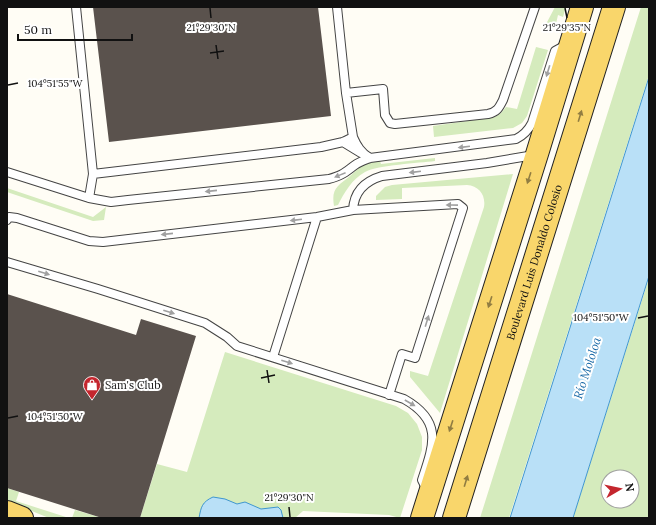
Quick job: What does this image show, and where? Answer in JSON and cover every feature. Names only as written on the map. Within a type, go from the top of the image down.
[{"type":"main road","points":[[422,518],[582,7]]},
{"type":"main road","points":[[573,141],[569,147],[562,149],[555,144],[553,138],[592,7]]},
{"type":"main road","name":"Boulevard Luis Donaldo Colosio","points":[[454,518],[614,7]]},
{"type":"main road","points":[[496,382],[493,362],[550,179],[551,173],[547,161],[537,154]]},
{"type":"main road","points":[[7,512],[22,518]]},
{"type":"lane","points":[[76,7],[93,174],[89,198]]},
{"type":"lane","points":[[338,7],[346,93],[353,137],[355,143],[366,157]]},
{"type":"lane","points":[[346,93],[383,89],[385,115],[390,123],[395,124],[495,113],[503,100],[535,7]]},
{"type":"lane","points":[[7,172],[89,198],[110,202],[329,179],[340,176],[366,157],[509,141],[523,136],[532,124],[555,51],[570,43]]},
{"type":"lane","points":[[93,174],[321,147],[343,142],[353,137]]},
{"type":"lane","points":[[343,142],[366,157]]},
{"type":"lane","points":[[353,210],[357,193],[363,184],[372,179],[382,176],[487,163],[537,154]]},
{"type":"lane","points":[[7,220],[9,217],[17,218],[89,241],[103,242],[317,217],[353,210],[458,204],[463,208],[415,358],[402,354],[389,395]]},
{"type":"lane","points":[[273,357],[317,217]]},
{"type":"lane","points":[[7,262],[98,289],[205,324],[227,337],[237,346],[404,399],[416,406],[425,415],[431,426],[433,439],[431,452],[422,480],[430,495]]},
{"type":"green space","points":[[555,7],[566,7],[563,17],[558,15],[555,28],[545,26]]},
{"type":"green space","points":[[641,7],[649,7],[649,75],[509,518],[480,518]]},
{"type":"green space","points":[[536,47],[548,50],[527,116],[522,123],[513,128],[434,137],[433,126],[495,117],[506,107],[517,109]]},
{"type":"green space","points":[[435,158],[435,161],[389,166],[365,172],[352,182],[338,205],[334,206],[333,200],[336,188],[364,165],[370,162],[380,161],[381,164]]},
{"type":"green space","points":[[513,174],[440,413],[410,377],[410,371],[428,376],[484,207],[483,195],[475,187],[467,185],[402,188],[402,199],[376,200],[376,196],[385,187],[392,185]]},
{"type":"green space","points":[[7,188],[93,217],[106,207],[104,220],[93,221],[7,192]]},
{"type":"green space","points":[[649,278],[649,518],[573,518]]},
{"type":"green space","points":[[225,352],[396,406],[408,413],[417,424],[422,437],[422,450],[400,518],[389,515],[303,511],[295,518],[140,518],[157,464],[187,472]]},
{"type":"green space","points":[[7,488],[19,492],[16,501],[69,518],[49,518],[7,501]]},
{"type":"green space","points":[[75,510],[102,518],[72,518]]},
{"type":"water","name":"Río Mololoa","points":[[649,77],[649,276],[573,518],[510,518]]},
{"type":"water","points":[[213,497],[225,499],[237,504],[245,502],[261,509],[278,507],[281,510],[283,518],[199,518],[203,505],[206,501]]},
{"type":"building","points":[[93,7],[318,7],[331,116],[109,142]]},
{"type":"building","name":"Sam's Club","points":[[7,294],[136,335],[141,319],[196,336],[140,518],[102,518],[7,488]]},
{"type":"place","name":"Sam's Club","points":[[92,400]]}]
